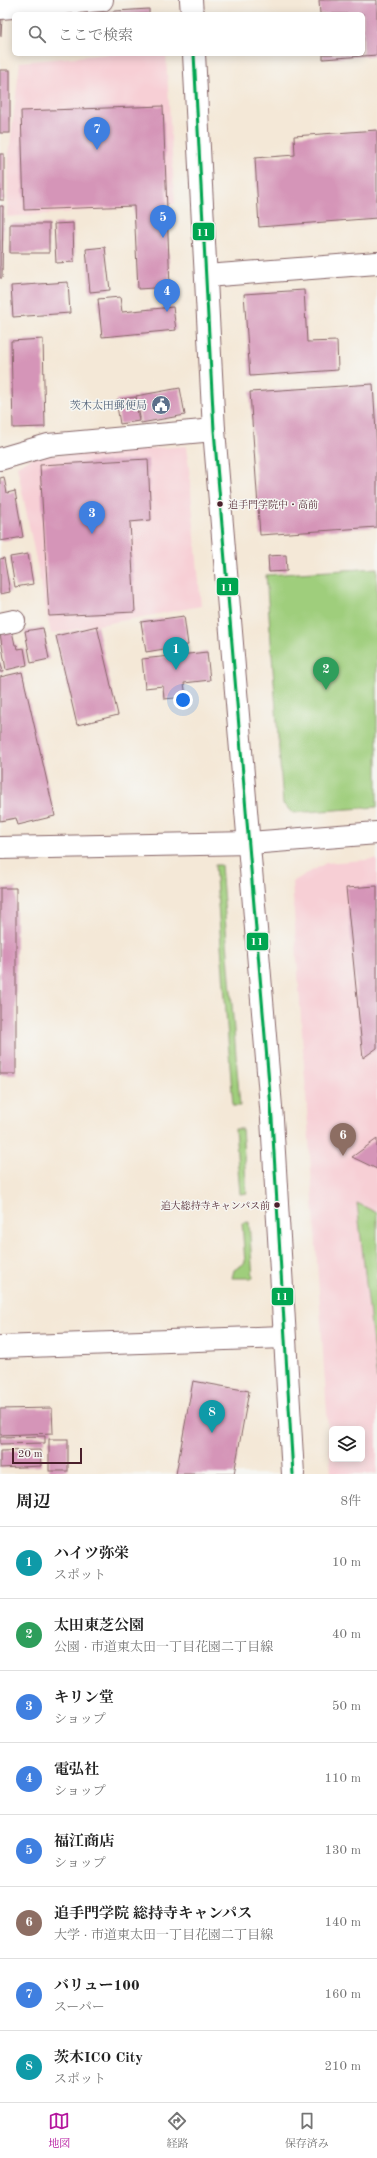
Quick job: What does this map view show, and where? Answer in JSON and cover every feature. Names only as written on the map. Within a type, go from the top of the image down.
[{"type":"street","points":[[0,8],[102,0]]},
{"type":"street","points":[[191,0],[192,12]]},
{"type":"street","points":[[194,56],[214,430],[250,843],[272,1119],[293,1474]]},
{"type":"street","points":[[206,276],[377,263]]},
{"type":"street","points":[[0,459],[48,445],[214,430]]},
{"type":"street","points":[[0,848],[250,843],[377,834]]},
{"type":"street","points":[[0,1347],[284,1337]]},
{"type":"shaded area","points":[[86,56],[166,56],[175,204],[7,217],[9,153],[20,62]]},
{"type":"shaded area","points":[[187,446],[201,606],[51,634],[17,466],[33,457]]},
{"type":"shaded area","points":[[377,859],[377,1474],[331,1474],[330,1462],[365,1462],[365,1426],[329,1426],[329,1444],[292,882],[326,863]]},
{"type":"green space","points":[[377,568],[377,807],[293,813],[283,804],[266,575]]},
{"type":"green space","points":[[215,865],[221,865],[240,1106],[233,1106]]},
{"type":"green space","points":[[235,1129],[242,1129],[247,1193],[240,1194]]},
{"type":"green space","points":[[357,1203],[377,1213],[377,1379]]},
{"type":"green space","points":[[249,1222],[253,1278],[232,1278],[234,1270],[245,1263],[242,1223]]},
{"type":"building","points":[[319,0],[377,0],[377,55],[365,56],[365,12],[320,12]]},
{"type":"building","points":[[149,9],[149,12],[100,12]]},
{"type":"building","points":[[0,18],[2,18],[1,36],[0,36]]},
{"type":"building","points":[[323,56],[364,56],[323,59]]},
{"type":"building","points":[[0,70],[10,70],[10,133],[0,133]]},
{"type":"building","points":[[163,106],[170,287],[138,289],[134,206],[24,210],[21,111]]},
{"type":"building","points":[[377,130],[377,218],[259,227],[255,158],[295,155],[294,136]]},
{"type":"building","points":[[0,154],[4,154],[4,200],[0,200]]},
{"type":"building","points":[[0,206],[3,206],[2,278],[0,278]]},
{"type":"building","points":[[73,223],[74,262],[56,263],[54,224]]},
{"type":"building","points":[[10,224],[49,224],[49,253],[10,253]]},
{"type":"building","points":[[105,247],[110,290],[90,292],[86,249]]},
{"type":"building","points":[[68,282],[70,313],[13,317],[11,286]]},
{"type":"building","points":[[304,290],[307,342],[337,341],[338,370],[250,376],[244,294]]},
{"type":"building","points":[[120,297],[122,312],[173,307],[176,330],[102,337],[98,299]]},
{"type":"building","points":[[43,339],[45,427],[13,428],[11,341]]},
{"type":"building","points":[[373,384],[377,448],[377,527],[260,535],[250,392]]},
{"type":"building","points":[[180,388],[185,415],[141,423],[136,396]]},
{"type":"building","points":[[135,397],[139,421],[120,424],[116,400]]},
{"type":"building","points":[[148,459],[151,520],[130,522],[135,612],[49,616],[40,465]]},
{"type":"building","points":[[4,477],[7,493],[15,491],[23,537],[0,541],[0,478]]},
{"type":"building","points":[[28,554],[33,584],[15,587],[10,557]]},
{"type":"building","points":[[286,555],[287,571],[269,572],[268,556]]},
{"type":"building","points":[[4,558],[10,592],[0,594],[0,559]]},
{"type":"building","points":[[184,616],[188,645],[146,652],[141,622]]},
{"type":"building","points":[[97,626],[118,715],[77,725],[56,636]]},
{"type":"building","points":[[43,628],[49,659],[31,663],[25,631]]},
{"type":"building","points":[[12,631],[15,645],[17,645],[18,649],[24,648],[27,665],[6,670],[0,634]]},
{"type":"building","points":[[207,652],[210,680],[184,683],[186,697],[164,699],[163,686],[145,688],[142,659]]},
{"type":"building","points":[[0,660],[3,672],[0,672]]},
{"type":"building","points":[[22,672],[55,816],[18,825],[16,818],[0,821],[0,677]]},
{"type":"building","points":[[377,886],[377,1048],[363,1058],[346,888]]},
{"type":"building","points":[[0,888],[16,888],[16,1074],[0,1074]]},
{"type":"building","points":[[377,1139],[377,1169],[352,1157]]},
{"type":"building","points":[[193,1381],[249,1391],[234,1474],[176,1474]]},
{"type":"building","points":[[52,1408],[53,1433],[0,1435],[0,1409]]},
{"type":"building","points":[[45,1436],[45,1443],[0,1444],[0,1437]]},
{"type":"building","points":[[49,1439],[68,1439],[68,1471],[49,1471]]},
{"type":"building","points":[[40,1450],[41,1466],[0,1468],[0,1451]]},
{"type":"transit line","name":"11","points":[[194,56],[214,430],[272,1119],[293,1474]]},
{"type":"place","name":"バリュー100","points":[[97,150]]},
{"type":"place","name":"福江商店","points":[[163,238]]},
{"type":"place","name":"電弘社","points":[[167,312]]},
{"type":"place","name":"茨木太田郵便局","points":[[161,405]]},
{"type":"place","name":"追手門学院中・高前","points":[[220,504]]},
{"type":"place","name":"キリン堂","points":[[92,534]]},
{"type":"place","name":"ハイツ弥栄","points":[[176,670]]},
{"type":"place","name":"太田東芝公園","points":[[326,690]]},
{"type":"place","name":"追手門学院 総持寺キャンパス","points":[[343,1156]]},
{"type":"place","name":"追大総持寺キャンパス前","points":[[277,1205]]},
{"type":"place","name":"茨木ICO City","points":[[212,1433]]}]
